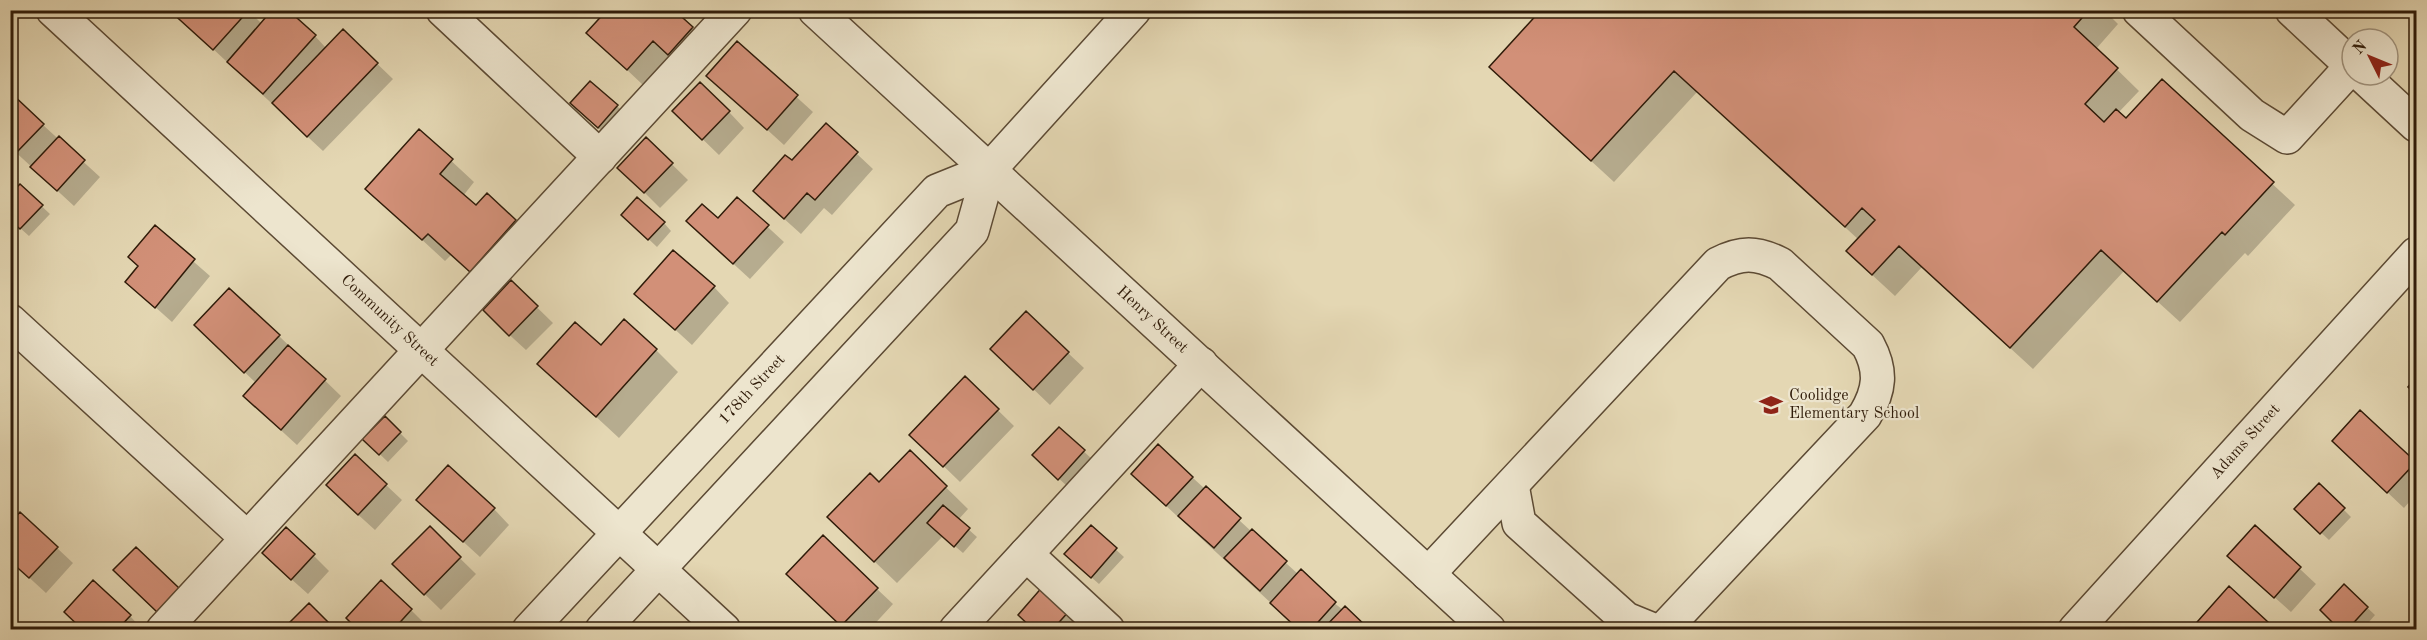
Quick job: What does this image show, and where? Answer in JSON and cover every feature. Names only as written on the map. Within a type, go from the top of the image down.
[{"type":"street","name":"Community Street","points":[[53,10],[724,630]]},
{"type":"street","points":[[443,10],[600,157]]},
{"type":"street","points":[[163,630],[735,10]]},
{"type":"street","name":"Henry Street","points":[[815,10],[1489,630]]},
{"type":"street","name":"178th Street","points":[[529,630],[937,191],[989,170],[1134,10]]},
{"type":"street","points":[[2139,10],[2252,115],[2287,137],[2340,79]]},
{"type":"street","points":[[2292,10],[2340,55]]},
{"type":"street","points":[[2375,87],[2416,125]]},
{"type":"street","name":"178th Street","points":[[602,630],[972,231],[989,170]]},
{"type":"street","points":[[1428,574],[1718,264],[1735,255],[1753,254],[1780,264],[1868,345],[1876,359],[1879,376],[1875,399],[1865,415],[1663,630]]},
{"type":"street","name":"Adams Street","points":[[2075,630],[2416,254]]},
{"type":"street","points":[[10,321],[247,538]]},
{"type":"street","points":[[956,630],[1201,364]]},
{"type":"street","points":[[1512,485],[1519,523],[1626,619],[1653,630]]},
{"type":"street","points":[[1026,554],[1108,630]]},
{"type":"building","points":[[169,10],[249,10],[213,50]]},
{"type":"building","points":[[272,10],[288,10],[316,35],[263,94],[227,62]]},
{"type":"building","points":[[607,10],[674,10],[693,27],[668,55],[653,41],[627,70],[586,33]]},
{"type":"building","points":[[1541,10],[2089,10],[2074,27],[2118,68],[2085,104],[2104,122],[2116,109],[2126,118],[2162,79],[2274,182],[2225,235],[2222,232],[2157,302],[2101,250],[2010,348],[1899,246],[1872,275],[1846,251],[1875,220],[1862,208],[1845,227],[1674,71],[1591,161],[1489,67]]},
{"type":"building","points":[[343,29],[378,63],[307,137],[272,103]]},
{"type":"building","points":[[737,41],[798,95],[767,130],[706,76]]},
{"type":"building","points":[[590,81],[618,105],[598,128],[570,103]]},
{"type":"building","points":[[700,82],[730,111],[702,140],[672,111]]},
{"type":"building","points":[[10,92],[44,124],[16,153],[10,148]]},
{"type":"building","points":[[826,123],[858,152],[815,200],[807,193],[784,219],[753,191],[785,155],[792,160]]},
{"type":"building","points":[[419,129],[453,159],[440,174],[476,205],[487,193],[516,220],[470,272],[428,234],[422,240],[365,189]]},
{"type":"building","points":[[59,136],[85,160],[57,191],[30,167]]},
{"type":"building","points":[[646,137],[673,163],[644,193],[617,168]]},
{"type":"building","points":[[20,184],[43,205],[20,229],[10,220],[10,194]]},
{"type":"building","points":[[637,197],[665,222],[648,240],[621,215]]},
{"type":"building","points":[[737,197],[769,225],[733,264],[686,221],[702,204],[718,218]]},
{"type":"building","points":[[155,225],[195,259],[155,308],[125,282],[138,266],[128,257]]},
{"type":"building","points":[[673,250],[715,286],[675,330],[634,294]]},
{"type":"building","points":[[511,280],[538,306],[509,336],[483,310]]},
{"type":"building","points":[[229,288],[280,335],[244,373],[194,325]]},
{"type":"building","points":[[1026,311],[1069,352],[1033,390],[990,349]]},
{"type":"building","points":[[624,319],[657,349],[596,417],[537,364],[575,322],[601,345]]},
{"type":"building","points":[[288,345],[326,379],[281,430],[243,396]]},
{"type":"building","points":[[965,376],[999,409],[943,467],[909,435]]},
{"type":"building","points":[[2416,377],[2416,395],[2408,387]]},
{"type":"building","points":[[2360,410],[2416,462],[2387,493],[2332,441]]},
{"type":"building","points":[[385,416],[401,432],[379,455],[362,439]]},
{"type":"building","points":[[1059,427],[1085,450],[1058,480],[1032,455]]},
{"type":"building","points":[[1158,444],[1193,477],[1166,506],[1131,474]]},
{"type":"building","points":[[910,450],[947,486],[874,562],[827,517],[870,473],[879,482]]},
{"type":"building","points":[[355,454],[387,484],[358,515],[326,485]]},
{"type":"building","points":[[448,465],[495,508],[463,542],[416,500]]},
{"type":"building","points":[[2319,483],[2345,508],[2320,534],[2294,509]]},
{"type":"building","points":[[1206,486],[1241,518],[1214,548],[1178,516]]},
{"type":"building","points":[[943,505],[970,528],[954,547],[927,523]]},
{"type":"building","points":[[20,512],[58,547],[29,578],[10,561],[10,523]]},
{"type":"building","points":[[1091,525],[1117,548],[1091,578],[1064,554]]},
{"type":"building","points":[[2255,525],[2301,567],[2274,598],[2227,556]]},
{"type":"building","points":[[430,526],[461,557],[424,595],[392,564]]},
{"type":"building","points":[[286,527],[315,554],[291,580],[262,553]]},
{"type":"building","points":[[1252,529],[1287,561],[1260,591],[1224,558]]},
{"type":"building","points":[[823,535],[878,588],[841,626],[786,574]]},
{"type":"building","points":[[136,547],[179,588],[157,612],[113,570]]},
{"type":"building","points":[[1301,569],[1336,602],[1311,630],[1299,630],[1270,603]]},
{"type":"building","points":[[93,580],[131,615],[117,630],[83,630],[64,612]]},
{"type":"building","points":[[381,580],[412,609],[393,630],[358,630],[346,618]]},
{"type":"building","points":[[2344,584],[2368,607],[2347,630],[2340,630],[2320,610]]},
{"type":"building","points":[[1044,585],[1071,609],[1052,630],[1034,630],[1018,615]]},
{"type":"building","points":[[2229,586],[2268,622],[2261,630],[2190,630]]},
{"type":"building","points":[[309,603],[336,630],[295,630],[289,623]]},
{"type":"building","points":[[1345,606],[1370,630],[1322,630]]},
{"type":"place","name":"Coolidge Elementary School","points":[[1771,405]]}]
